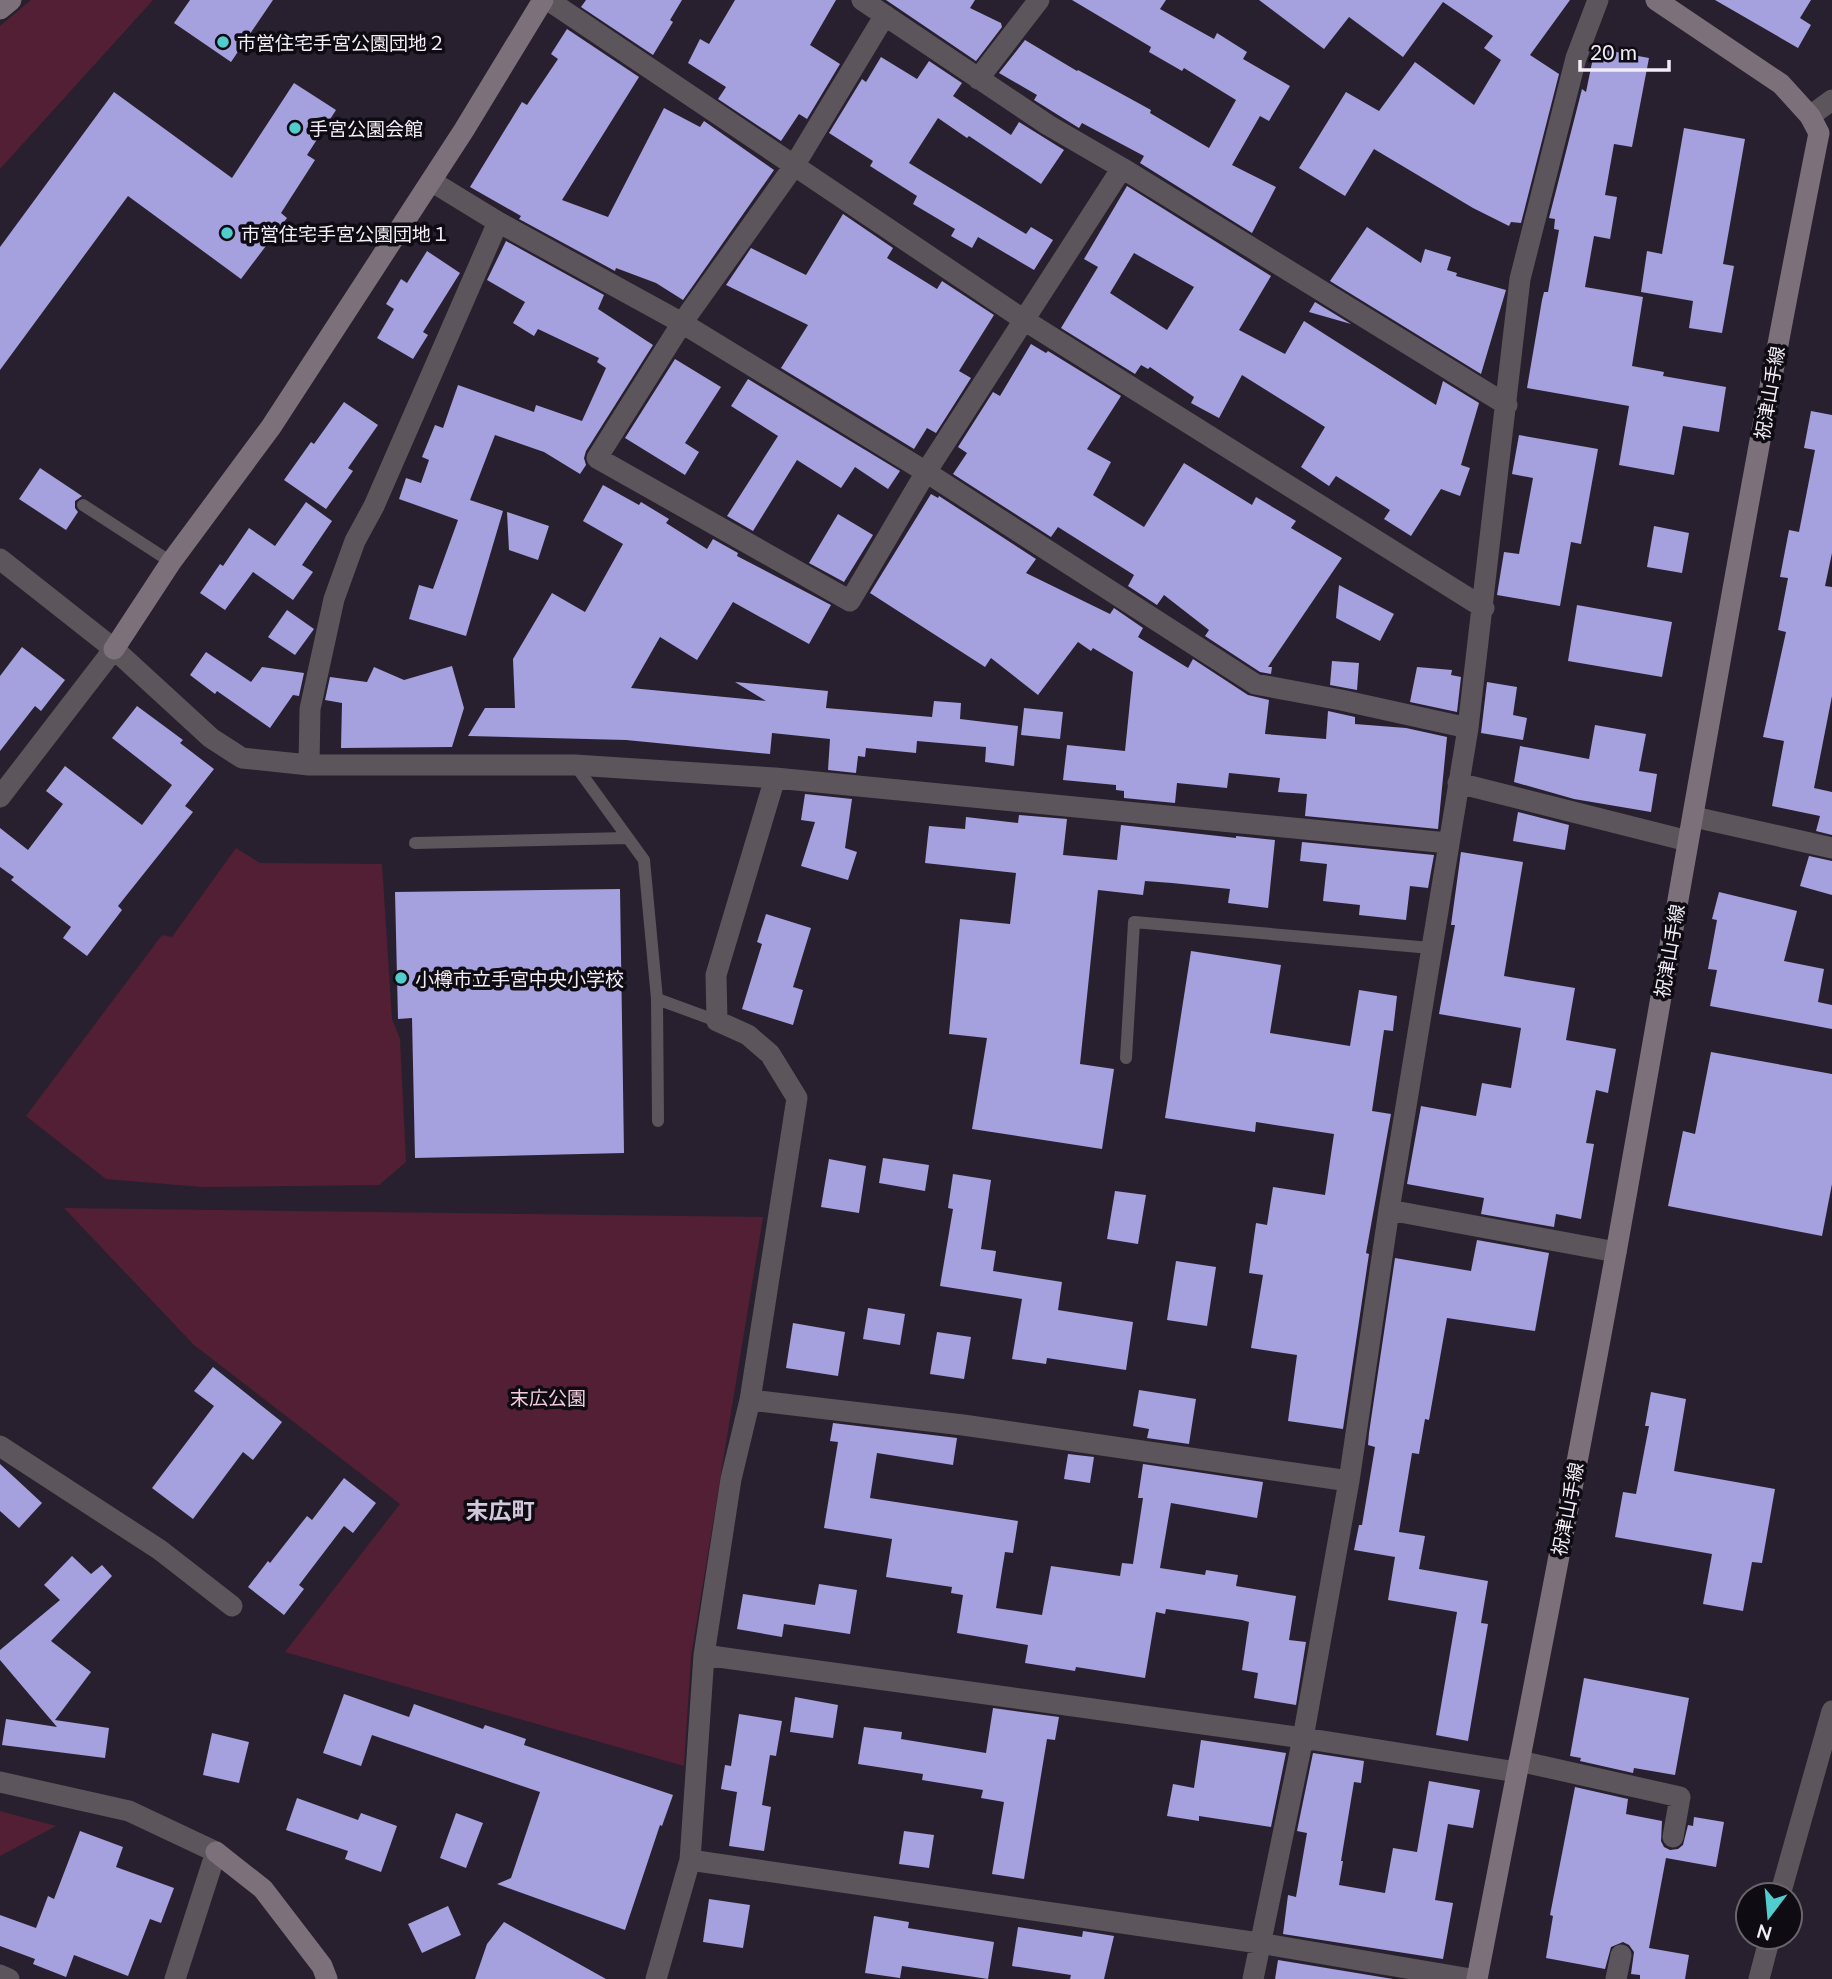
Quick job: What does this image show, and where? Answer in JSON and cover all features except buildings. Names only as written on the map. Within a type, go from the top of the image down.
[{"type":"street","points":[[0,9],[11,0]]},
{"type":"street","points":[[0,797],[114,649],[171,562],[271,426],[545,0],[1024,320],[1483,608]]},
{"type":"street","points":[[862,0],[1048,125],[1507,405]]},
{"type":"street","points":[[978,79],[1039,0]]},
{"type":"street","points":[[1253,1979],[1303,1738],[1349,1481],[1389,1210],[1468,728],[1520,279],[1576,58],[1598,0]]},
{"type":"street","points":[[1656,0],[1781,84],[1820,129],[1832,100]]},
{"type":"street","points":[[886,15],[794,166],[682,323],[597,458],[850,601],[926,472],[1122,168]]},
{"type":"street","name":"祝津山手線","points":[[1478,1979],[1616,1252],[1793,260],[1820,129]]},
{"type":"street","points":[[431,181],[498,222],[682,323],[926,472],[1255,684],[1468,728]]},
{"type":"street","points":[[309,765],[310,709],[338,587],[355,541],[374,506],[498,222]]},
{"type":"street","points":[[0,559],[114,649],[211,738],[242,758],[309,765],[575,765],[775,778],[1448,843]]},
{"type":"street","points":[[656,1979],[690,1860],[704,1655],[731,1479],[750,1400],[797,1098],[770,1054],[748,1035],[718,1021],[716,975],[775,778]]},
{"type":"street","points":[[1458,782],[1688,841]]},
{"type":"street","points":[[1693,817],[1832,848]]},
{"type":"street","points":[[1389,1210],[1616,1252]]},
{"type":"street","points":[[750,1400],[963,1425],[1349,1481]]},
{"type":"street","points":[[0,1446],[160,1550],[232,1606]]},
{"type":"street","points":[[704,1655],[1518,1767],[1680,1797],[1673,1837]]},
{"type":"street","points":[[1784,1881],[1832,1711]]},
{"type":"street","points":[[0,1782],[129,1811],[216,1852],[263,1889],[322,1966],[327,1979]]},
{"type":"street","points":[[175,1979],[216,1852]]},
{"type":"street","points":[[690,1860],[1259,1942],[1471,1979]]},
{"type":"street","points":[[1759,1979],[1766,1951]]},
{"type":"street","points":[[1616,1979],[1621,1955]]},
{"type":"street","points":[[0,1975],[9,1979]]},
{"type":"lane","points":[[83,505],[171,562]]},
{"type":"lane","points":[[575,765],[644,860],[657,999],[659,1121]]},
{"type":"lane","points":[[415,843],[627,838]]},
{"type":"lane","points":[[1126,1058],[1134,922],[1431,948]]},
{"type":"lane","points":[[657,999],[718,1021]]},
{"type":"green space","points":[[31,0],[153,0],[0,169],[0,26]]},
{"type":"green space","points":[[236,848],[260,863],[382,864],[392,1019],[400,1039],[406,1162],[379,1185],[202,1187],[106,1179],[26,1116],[162,935],[172,937]]},
{"type":"green space","name":"末広公園","points":[[64,1208],[763,1217],[691,1657],[684,1766],[285,1652],[400,1504],[194,1345]]},
{"type":"green space","points":[[0,1811],[56,1826],[0,1856]]},
{"type":"place","name":"市営住宅手宮公園団地２","points":[[223,42]]},
{"type":"place","name":"手宮公園会館","points":[[295,128]]},
{"type":"place","name":"市営住宅手宮公園団地１","points":[[227,233]]},
{"type":"place","name":"小樽市立手宮中央小学校","points":[[401,978]]},
{"type":"district","name":"末広町","points":[[500,1510]]}]
